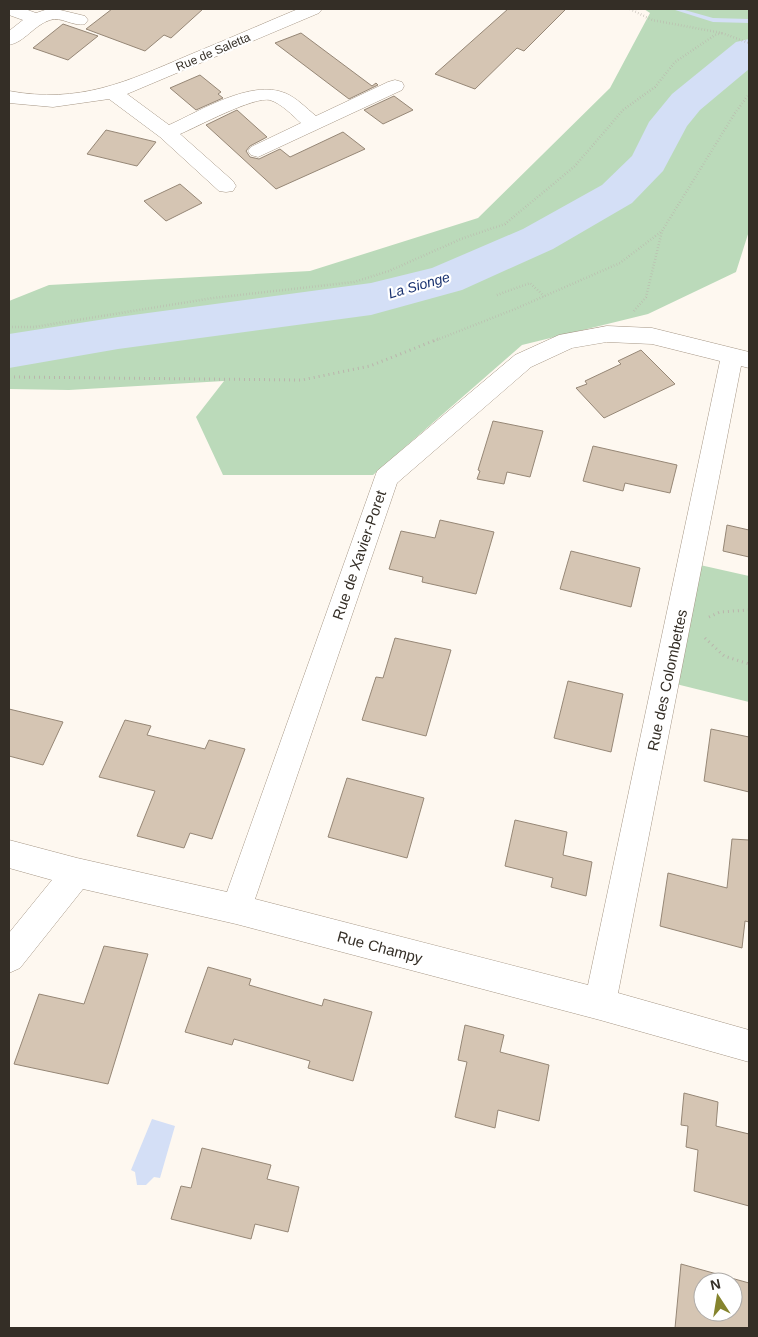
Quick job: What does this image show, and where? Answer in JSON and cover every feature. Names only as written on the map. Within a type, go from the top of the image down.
[{"type":"street","points":[[9,9],[36,19]]},
{"type":"street","name":"Rue de Saletta","points":[[10,99],[68,100],[112,92],[141,82],[313,9]]},
{"type":"street","points":[[9,40],[36,19],[52,13],[79,20]]},
{"type":"street","points":[[258,151],[395,86]]},
{"type":"street","points":[[112,92],[167,133],[226,186]]},
{"type":"street","points":[[167,133],[250,96],[264,92],[272,93],[285,100],[314,125]]},
{"type":"street","name":"Rue de Xavier-Poret","points":[[236,909],[386,478],[523,361],[566,341],[607,334],[652,336],[740,358]]},
{"type":"street","name":"Rue des Colombettes","points":[[600,1004],[687,622],[740,358]]},
{"type":"street","name":"Rue Champy","points":[[9,854],[77,873],[236,909],[600,1004],[749,1046]]},
{"type":"street","points":[[9,957],[77,873]]},
{"type":"path","points":[[630,9],[652,20],[722,33],[749,43]]},
{"type":"path","points":[[9,327],[34,327],[212,298],[354,282],[389,271],[461,239],[505,224],[575,166],[624,110],[655,87],[675,62],[715,35],[722,33]]},
{"type":"path","points":[[646,297],[662,232],[734,113],[749,94]]},
{"type":"path","points":[[9,377],[302,380],[370,366],[544,296],[620,263],[662,232]]},
{"type":"path","points":[[497,295],[530,283],[544,296]]},
{"type":"path","points":[[749,610],[720,612],[687,622],[712,648],[729,659],[749,664]]},
{"type":"green space","points":[[644,9],[749,9],[749,231],[736,272],[648,314],[522,345],[373,475],[223,475],[196,417],[224,381],[69,390],[9,389],[9,301],[49,285],[310,271],[478,218],[610,88],[650,13]]},
{"type":"green space","points":[[700,565],[749,576],[749,702],[676,684]]},
{"type":"water","points":[[152,1119],[175,1126],[160,1178],[154,1177],[146,1185],[137,1185],[135,1172],[131,1170]]},
{"type":"building","points":[[112,9],[203,9],[171,38],[164,35],[145,51],[86,29]]},
{"type":"building","points":[[508,9],[566,9],[524,51],[517,48],[475,89],[435,74]]},
{"type":"building","points":[[63,24],[98,36],[68,60],[33,48]]},
{"type":"building","points":[[301,33],[372,86],[376,83],[378,85],[349,99],[275,43]]},
{"type":"building","points":[[200,75],[221,92],[218,94],[223,98],[196,110],[170,88]]},
{"type":"building","points":[[394,96],[413,110],[383,124],[364,110]]},
{"type":"building","points":[[237,110],[267,137],[250,146],[246,151],[250,157],[259,159],[280,149],[290,157],[343,132],[365,149],[276,189],[206,125]]},
{"type":"building","points":[[106,130],[156,142],[137,166],[87,154]]},
{"type":"building","points":[[180,184],[202,203],[166,221],[144,201]]},
{"type":"building","points":[[641,350],[675,384],[604,418],[576,388],[587,384],[585,381],[621,364],[618,361]]},
{"type":"building","points":[[493,421],[543,431],[530,477],[507,472],[504,484],[477,479]]},
{"type":"building","points":[[593,446],[677,465],[670,493],[625,483],[623,491],[583,481]]},
{"type":"building","points":[[440,520],[494,532],[476,594],[422,582],[423,577],[389,569],[401,531],[435,538]]},
{"type":"building","points":[[727,525],[749,530],[749,557],[723,551]]},
{"type":"building","points":[[571,551],[640,568],[631,607],[560,589]]},
{"type":"building","points":[[395,638],[451,650],[426,736],[362,720],[376,677],[383,678]]},
{"type":"building","points":[[568,681],[623,694],[611,752],[554,738]]},
{"type":"building","points":[[9,709],[63,722],[43,765],[9,756]]},
{"type":"building","points":[[125,720],[151,726],[147,735],[205,749],[209,740],[245,749],[212,839],[190,833],[184,848],[137,836],[155,791],[99,777]]},
{"type":"building","points":[[711,729],[749,737],[749,792],[704,781]]},
{"type":"building","points":[[347,778],[424,798],[407,858],[328,837]]},
{"type":"building","points":[[515,820],[567,832],[563,855],[592,862],[586,896],[551,887],[553,878],[505,866]]},
{"type":"building","points":[[732,839],[749,840],[749,922],[745,921],[742,948],[660,926],[668,873],[727,888]]},
{"type":"building","points":[[104,946],[148,954],[108,1084],[14,1064],[39,994],[84,1004]]},
{"type":"building","points":[[208,967],[251,979],[249,985],[322,1006],[324,999],[372,1012],[353,1081],[308,1068],[310,1061],[234,1039],[232,1045],[185,1032]]},
{"type":"building","points":[[465,1025],[504,1035],[500,1052],[549,1065],[539,1121],[498,1110],[495,1128],[455,1117],[467,1062],[458,1060]]},
{"type":"building","points":[[684,1093],[718,1102],[716,1126],[749,1134],[749,1206],[694,1191],[698,1150],[686,1147],[688,1126],[681,1125]]},
{"type":"building","points":[[202,1148],[271,1165],[267,1179],[299,1187],[288,1232],[255,1224],[251,1239],[171,1219],[181,1186],[191,1188]]},
{"type":"building","points":[[681,1264],[710,1272],[693,1272],[693,1322],[743,1322],[743,1281],[749,1283],[749,1328],[675,1328]]},
{"type":"waterway","points":[[675,9],[713,20],[749,21]]},
{"type":"waterway","name":"La Sionge","points":[[9,351],[118,333],[371,299],[446,279],[538,239],[617,194],[649,162],[669,122],[686,102],[749,50]]}]
